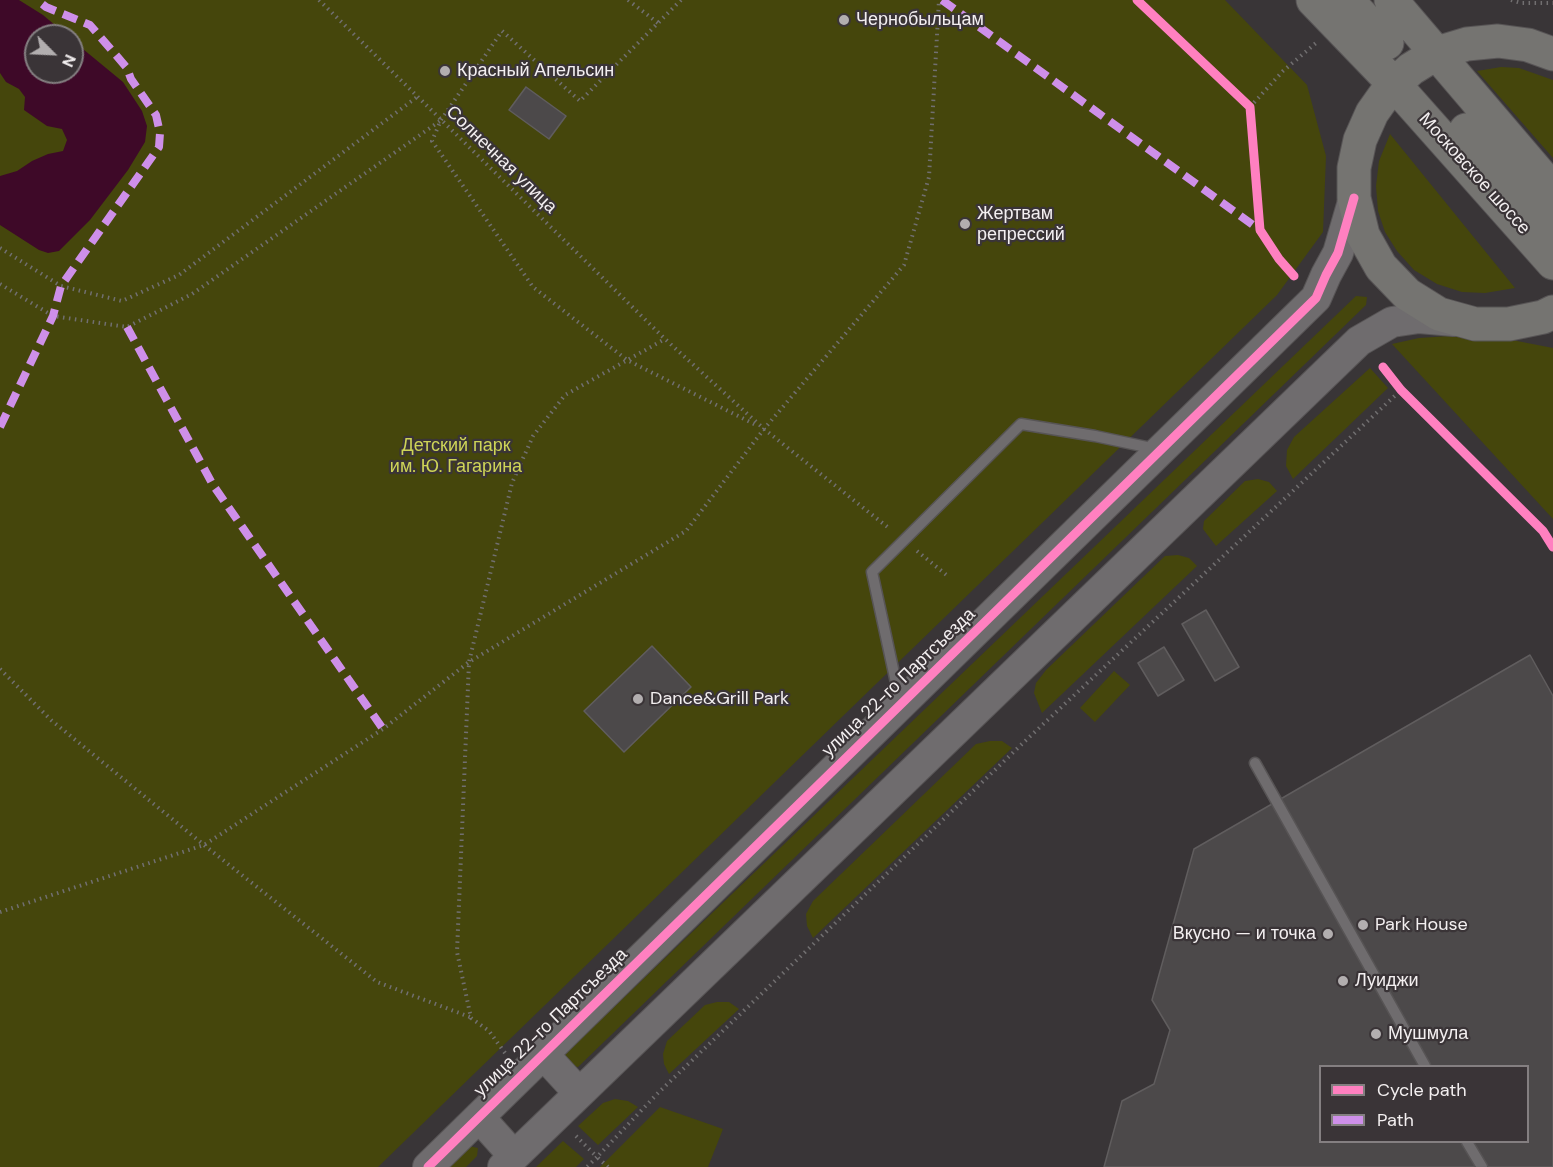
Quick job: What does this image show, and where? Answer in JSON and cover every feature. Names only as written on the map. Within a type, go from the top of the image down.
[{"type":"main road","name":"Московское шоссе","points":[[1313,0],[1342,12],[1414,69],[1553,190]]},
{"type":"main road","name":"Московское шоссе","points":[[1390,0],[1414,69],[1553,263]]},
{"type":"main road","points":[[1553,54],[1528,45],[1498,41],[1467,44],[1414,69],[1372,113],[1360,140],[1354,168],[1354,198],[1363,235],[1381,267],[1407,294],[1439,314],[1475,324],[1509,324],[1543,317],[1553,312]]},
{"type":"main road","name":"Московское шоссе","points":[[1414,69],[1553,227]]},
{"type":"street","points":[[1498,41],[1553,38]]},
{"type":"street","name":"улица 22-го Партсъезда","points":[[428,1167],[1316,298],[1338,253],[1354,198]]},
{"type":"street","points":[[479,1117],[508,1162],[1359,341],[1392,322],[1419,318],[1475,324]]},
{"type":"street","points":[[543,1054],[579,1093]]},
{"type":"lane","points":[[900,704],[872,572],[1021,424],[1095,436],[1160,450]]},
{"type":"lane","points":[[1255,763],[1424,1065]]},
{"type":"lane","points":[[1468,1143],[1482,1167]]},
{"type":"path","points":[[628,0],[658,23]]},
{"type":"path","points":[[681,0],[580,101],[502,31],[441,120],[432,141],[533,287],[627,360],[764,429],[949,577]]},
{"type":"path","points":[[0,912],[204,845],[383,729],[469,662],[686,531],[764,429],[904,265],[929,177],[939,0]]},
{"type":"path","points":[[1137,0],[1250,107],[1260,230],[1278,259],[1294,276]]},
{"type":"path","points":[[1511,0],[1521,3],[1553,3]]},
{"type":"path","points":[[1250,107],[1342,12]]},
{"type":"path","points":[[0,248],[61,286],[122,301],[179,275],[417,97]]},
{"type":"path","points":[[0,284],[53,316],[127,327],[192,294],[441,120]]},
{"type":"path","points":[[471,1018],[457,952],[469,662],[512,483],[533,436],[565,395],[664,339]]},
{"type":"path","points":[[1383,367],[1401,390],[1544,531],[1553,547]]},
{"type":"path","points":[[608,1167],[597,1157],[657,1094],[1030,737],[1401,390]]},
{"type":"path","points":[[0,669],[51,720],[204,845],[377,981],[471,1018],[489,1031]]},
{"type":"green space","name":"Детский парк им. Ю. Гагарина","points":[[0,0],[1225,0],[1307,85],[1326,156],[1323,232],[1277,295],[378,1167],[0,1167]]},
{"type":"green space","points":[[1501,67],[1519,68],[1553,80],[1553,158],[1477,71]]},
{"type":"green space","points":[[1390,134],[1515,288],[1485,293],[1462,292],[1437,284],[1414,270],[1397,251],[1385,232],[1378,211],[1376,186],[1379,161]]},
{"type":"green space","points":[[1356,296],[1367,297],[1366,305],[578,1067],[566,1065],[564,1055]]},
{"type":"green space","points":[[1481,334],[1553,348],[1553,519],[1392,344],[1419,338]]},
{"type":"green space","points":[[1370,368],[1388,388],[1293,479],[1286,466],[1287,450],[1294,437]]},
{"type":"green space","points":[[1258,479],[1269,482],[1277,491],[1216,546],[1203,529],[1204,521],[1245,481]]},
{"type":"green space","points":[[1178,555],[1189,558],[1197,566],[1042,713],[1034,693],[1036,683],[1046,670],[1165,556]]},
{"type":"green space","points":[[1114,671],[1130,685],[1095,722],[1080,708]]},
{"type":"green space","points":[[1002,741],[1012,748],[813,938],[807,926],[806,914],[813,901],[976,744]]},
{"type":"green space","points":[[729,1002],[739,1009],[669,1074],[664,1064],[663,1054],[667,1041],[705,1005]]},
{"type":"green space","points":[[615,1099],[628,1101],[638,1107],[598,1145],[578,1126],[603,1103]]},
{"type":"green space","points":[[660,1107],[723,1129],[708,1167],[600,1167]]},
{"type":"green space","points":[[563,1141],[584,1159],[576,1167],[536,1167]]},
{"type":"green space","points":[[469,1146],[478,1148],[477,1156],[466,1167],[447,1167]]},
{"type":"shaded area","points":[[0,0],[19,0],[54,24],[24,24],[24,84],[84,84],[84,50],[123,82],[142,111],[147,126],[145,142],[128,170],[90,220],[59,251],[48,253],[39,250],[0,225],[0,176],[17,171],[48,154],[63,151],[67,140],[62,129],[47,126],[24,110],[25,97],[19,89],[6,82],[0,73]]},
{"type":"building","points":[[526,87],[566,116],[549,139],[509,110]]},
{"type":"building","points":[[1206,610],[1239,667],[1215,681],[1182,624]]},
{"type":"building","name":"Dance&Grill Park","points":[[652,646],[691,687],[624,752],[584,711]]},
{"type":"building","points":[[1164,647],[1184,680],[1158,696],[1138,663]]},
{"type":"building","name":"Park House","points":[[1530,655],[1553,696],[1553,1167],[1104,1167],[1122,1101],[1154,1084],[1170,1030],[1152,1000],[1194,849]]},
{"type":"marked path","points":[[0,427],[53,316],[61,286],[159,147],[160,133],[156,115],[131,79],[127,68],[90,25],[46,7],[37,0]]},
{"type":"marked path","points":[[942,0],[1260,230]]},
{"type":"marked path","points":[[127,327],[213,485],[383,729]]},
{"type":"cycle path","points":[[1137,0],[1250,107],[1260,230],[1279,259],[1294,276]]},
{"type":"cycle path","points":[[428,1167],[1316,298],[1338,253],[1354,198]]},
{"type":"cycle path","points":[[1383,367],[1401,390],[1543,531],[1553,547]]},
{"type":"place","name":"Чернобыльцам","points":[[844,20]]},
{"type":"place","name":"Красный Апельсин","points":[[445,71]]},
{"type":"place","name":"Жертвам репрессий","points":[[965,224]]},
{"type":"place","name":"Dance&Grill Park","points":[[638,699]]},
{"type":"place","name":"Park House","points":[[1363,925]]},
{"type":"place","name":"Вкусно — и точка","points":[[1328,934]]},
{"type":"place","name":"Луиджи","points":[[1343,981]]},
{"type":"place","name":"Мушмула","points":[[1376,1034]]}]
